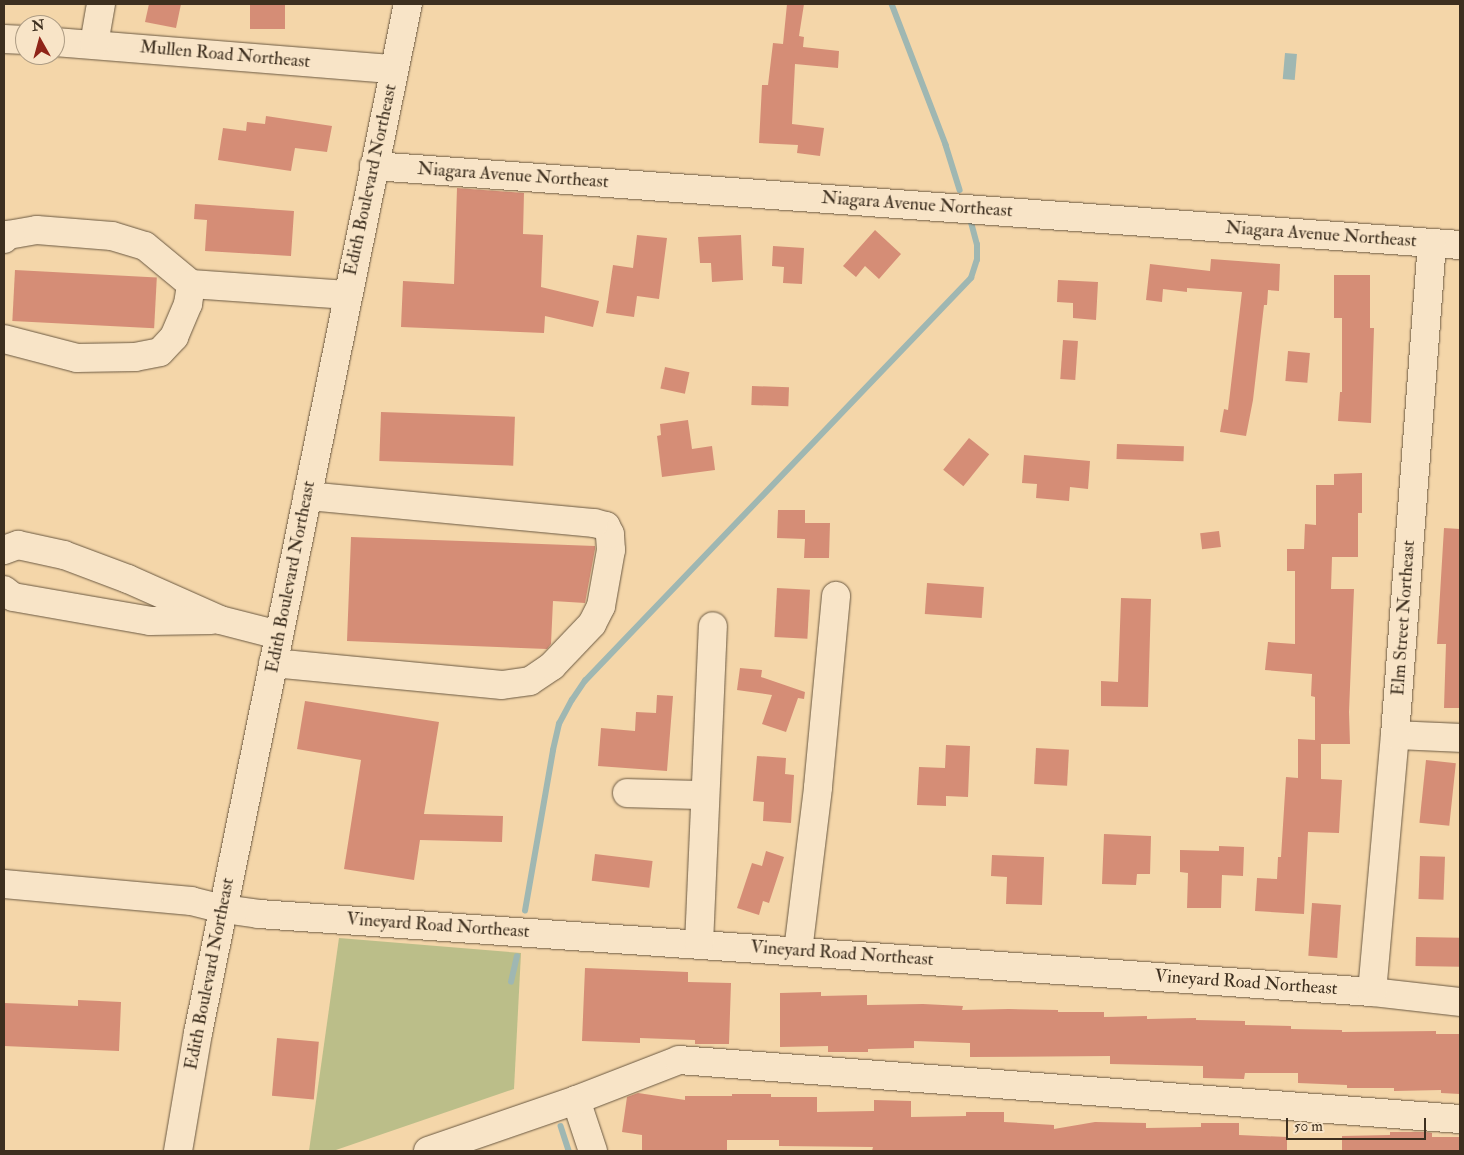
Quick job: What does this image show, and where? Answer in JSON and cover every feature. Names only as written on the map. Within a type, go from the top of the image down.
[{"type":"street","points":[[94,44],[101,4]]},
{"type":"street","name":"Edith Boulevard Northeast","points":[[178,1151],[184,1106],[408,4]]},
{"type":"street","name":"Mullen Road Northeast","points":[[65,43],[394,69]]},
{"type":"street","name":"Niagara Avenue Northeast","points":[[374,166],[1460,245]]},
{"type":"street","points":[[4,239],[8,235],[37,230],[112,236],[145,246],[191,284],[348,295]]},
{"type":"street","name":"Elm Street Northeast","points":[[1372,992],[1395,735],[1432,244]]},
{"type":"street","points":[[4,339],[77,358],[135,358],[160,352],[174,337],[188,304],[191,284]]},
{"type":"street","points":[[273,663],[502,685],[530,681],[552,666],[592,624],[601,606],[611,550],[610,534],[606,526],[594,523],[307,496]]},
{"type":"street","points":[[4,550],[18,545],[64,555],[128,579],[220,620],[279,635]]},
{"type":"street","points":[[4,590],[13,597],[150,620],[220,620]]},
{"type":"street","points":[[798,951],[818,787],[836,596]]},
{"type":"street","points":[[699,944],[712,626]]},
{"type":"street","points":[[1395,735],[1460,738]]},
{"type":"street","points":[[627,793],[706,795]]},
{"type":"street","name":"Vineyard Road Northeast","points":[[4,884],[191,901],[224,909],[259,914],[1372,992],[1460,1002]]},
{"type":"street","points":[[428,1151],[576,1100],[679,1060],[1460,1119]]},
{"type":"street","points":[[576,1100],[593,1151]]},
{"type":"green space","points":[[339,938],[521,953],[514,1089],[333,1151],[309,1151]]},
{"type":"water","points":[[1285,53],[1297,54],[1295,80],[1283,79]]},
{"type":"building","points":[[149,4],[181,4],[176,28],[145,22]]},
{"type":"building","points":[[250,4],[285,4],[285,29],[250,29]]},
{"type":"building","points":[[787,4],[804,4],[799,36],[804,37],[803,47],[839,51],[838,68],[795,64],[792,124],[824,128],[820,156],[797,153],[798,145],[759,143],[762,85],[768,85],[773,43],[783,44]]},
{"type":"building","points":[[266,116],[332,126],[327,152],[295,148],[291,171],[218,160],[223,128],[246,131],[247,122],[265,124]]},
{"type":"building","points":[[457,188],[524,193],[523,234],[543,235],[541,287],[599,301],[593,327],[545,316],[544,333],[401,327],[403,281],[454,284]]},
{"type":"building","points":[[195,204],[294,211],[291,256],[205,251],[207,220],[194,219]]},
{"type":"building","points":[[875,230],[901,254],[879,279],[865,266],[856,277],[843,266]]},
{"type":"building","points":[[637,235],[667,238],[659,299],[637,296],[634,317],[606,313],[613,265],[633,268]]},
{"type":"building","points":[[741,235],[743,280],[712,282],[711,263],[700,263],[698,237]]},
{"type":"building","points":[[773,246],[804,248],[802,284],[783,283],[784,267],[772,266]]},
{"type":"building","points":[[1211,259],[1280,264],[1279,291],[1268,290],[1267,305],[1264,305],[1253,400],[1246,436],[1220,432],[1224,409],[1228,410],[1242,292],[1187,288],[1187,292],[1163,289],[1162,302],[1146,300],[1150,264],[1210,271]]},
{"type":"building","points":[[15,270],[157,277],[154,328],[12,321]]},
{"type":"building","points":[[1334,275],[1370,275],[1370,328],[1374,328],[1371,423],[1338,421],[1340,392],[1342,392],[1342,318],[1334,318]]},
{"type":"building","points":[[1058,280],[1098,282],[1096,320],[1073,318],[1073,303],[1057,302]]},
{"type":"building","points":[[1063,340],[1078,341],[1075,380],[1060,379]]},
{"type":"building","points":[[1288,351],[1310,353],[1307,383],[1285,381]]},
{"type":"building","points":[[665,367],[689,372],[685,394],[660,389]]},
{"type":"building","points":[[752,386],[789,387],[788,406],[751,405]]},
{"type":"building","points":[[381,412],[515,417],[513,466],[379,461]]},
{"type":"building","points":[[688,420],[692,449],[712,446],[715,470],[662,477],[657,436],[661,435],[660,424]]},
{"type":"building","points":[[969,438],[989,454],[963,486],[943,470]]},
{"type":"building","points":[[1117,444],[1184,446],[1183,461],[1116,459]]},
{"type":"building","points":[[1024,455],[1090,461],[1088,489],[1070,487],[1069,501],[1036,498],[1037,484],[1022,483]]},
{"type":"building","points":[[1362,473],[1362,513],[1358,513],[1358,557],[1332,557],[1331,589],[1354,589],[1349,712],[1350,744],[1321,744],[1321,779],[1342,780],[1339,833],[1308,832],[1304,914],[1255,911],[1257,878],[1277,879],[1278,857],[1281,857],[1286,777],[1298,778],[1298,739],[1315,740],[1315,697],[1311,696],[1312,674],[1265,670],[1268,642],[1295,644],[1295,571],[1287,571],[1287,549],[1304,549],[1305,524],[1316,525],[1316,485],[1334,485],[1334,474]]},
{"type":"building","points":[[778,510],[805,510],[805,523],[830,523],[829,558],[804,558],[805,539],[777,538]]},
{"type":"building","points":[[1444,528],[1460,529],[1460,708],[1444,708],[1446,644],[1437,644]]},
{"type":"building","points":[[1219,531],[1221,547],[1202,549],[1200,533]]},
{"type":"building","points":[[351,537],[595,546],[595,549],[585,603],[553,601],[551,644],[547,649],[347,641]]},
{"type":"building","points":[[927,583],[984,587],[982,618],[925,614]]},
{"type":"building","points":[[777,588],[810,590],[807,639],[774,637]]},
{"type":"building","points":[[1121,598],[1151,599],[1148,707],[1101,706],[1101,681],[1118,682]]},
{"type":"building","points":[[740,668],[762,670],[761,677],[805,692],[804,699],[798,698],[786,732],[762,724],[772,695],[737,690]]},
{"type":"building","points":[[657,695],[673,696],[667,771],[598,766],[601,728],[635,731],[636,712],[656,713]]},
{"type":"building","points":[[305,701],[439,722],[424,814],[503,816],[502,842],[420,840],[414,880],[344,869],[361,760],[297,749]]},
{"type":"building","points":[[946,745],[970,746],[968,797],[946,796],[946,806],[917,805],[919,767],[945,768]]},
{"type":"building","points":[[1036,748],[1069,750],[1067,786],[1034,784]]},
{"type":"building","points":[[757,756],[786,758],[785,774],[794,775],[791,823],[763,821],[764,802],[753,801]]},
{"type":"building","points":[[1426,760],[1456,763],[1449,826],[1419,823]]},
{"type":"building","points":[[1104,834],[1151,836],[1150,874],[1137,874],[1136,885],[1102,884]]},
{"type":"building","points":[[1219,846],[1244,847],[1243,876],[1222,875],[1221,908],[1187,908],[1188,873],[1180,872],[1180,850],[1219,851]]},
{"type":"building","points":[[766,851],[784,857],[769,903],[763,901],[759,915],[737,908],[752,863],[762,866]]},
{"type":"building","points":[[595,854],[653,861],[649,888],[592,881]]},
{"type":"building","points":[[992,855],[1044,857],[1042,905],[1006,904],[1007,877],[991,876]]},
{"type":"building","points":[[1420,856],[1445,857],[1443,900],[1418,899]]},
{"type":"building","points":[[1312,903],[1341,905],[1337,958],[1308,956]]},
{"type":"building","points":[[1416,937],[1460,938],[1459,967],[1415,966]]},
{"type":"building","points":[[585,968],[688,972],[688,982],[731,983],[729,1044],[695,1044],[695,1040],[640,1038],[640,1043],[582,1041]]},
{"type":"building","points":[[821,992],[821,996],[867,995],[867,1005],[923,1004],[963,1006],[962,1010],[1009,1009],[1104,1012],[1104,1017],[1147,1016],[1147,1019],[1196,1018],[1196,1020],[1245,1021],[1245,1025],[1291,1026],[1291,1029],[1342,1030],[1342,1032],[1436,1031],[1436,1034],[1460,1034],[1460,1094],[1441,1093],[1441,1090],[1394,1091],[1394,1088],[1347,1088],[1347,1085],[1298,1083],[1298,1073],[1245,1073],[1244,1079],[1203,1078],[1203,1066],[1110,1064],[1110,1056],[970,1057],[970,1043],[914,1041],[914,1048],[868,1049],[868,1052],[828,1052],[828,1046],[780,1047],[780,993]]},
{"type":"building","points":[[78,1000],[121,1002],[119,1051],[4,1046],[4,1003],[78,1006]]},
{"type":"building","points":[[277,1038],[319,1042],[314,1099],[272,1096]]},
{"type":"building","points":[[638,1093],[685,1100],[685,1096],[732,1096],[732,1094],[771,1094],[771,1097],[817,1097],[817,1112],[874,1111],[874,1100],[911,1101],[911,1117],[966,1116],[966,1112],[1004,1112],[1004,1122],[1054,1125],[1054,1129],[1095,1122],[1146,1123],[1146,1128],[1201,1127],[1201,1123],[1239,1123],[1239,1135],[1287,1137],[1287,1151],[872,1151],[873,1147],[779,1146],[779,1140],[727,1140],[727,1151],[642,1151],[642,1135],[622,1132],[627,1097]]},
{"type":"building","points":[[1390,1132],[1426,1132],[1432,1133],[1432,1137],[1460,1137],[1460,1151],[1342,1151],[1342,1136],[1390,1135]]},
{"type":"waterway","points":[[892,4],[946,145],[960,190]]},
{"type":"waterway","points":[[525,911],[553,750],[559,724],[572,700],[585,681],[971,278],[977,260],[977,245],[971,223]]},
{"type":"waterway","points":[[511,982],[517,957]]},
{"type":"waterway","points":[[561,1126],[569,1151]]}]
